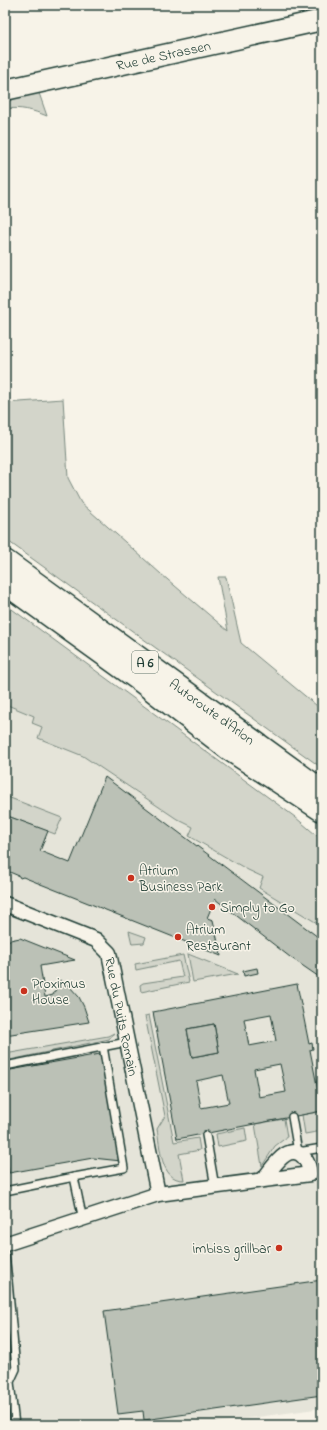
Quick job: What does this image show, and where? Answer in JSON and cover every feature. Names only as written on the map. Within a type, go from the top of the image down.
[{"type":"highway","name":"Autoroute d'Arlon","points":[[5,561],[322,791]]},
{"type":"highway","name":"Autoroute d'Arlon","points":[[5,583],[141,681],[229,749],[322,810]]},
{"type":"highway","name":"A 6","points":[[229,749],[322,828]]},
{"type":"highway","name":"A 6","points":[[285,764],[322,777]]},
{"type":"main road","name":"Rue de Strassen","points":[[5,90],[322,20]]},
{"type":"street","name":"Rue du Puits Romain","points":[[5,904],[96,940],[103,945],[109,953],[158,1194]]},
{"type":"street","points":[[5,1244],[83,1220],[158,1194],[310,1174],[309,1165],[305,1157],[298,1152],[288,1153],[279,1159],[263,1180]]},
{"type":"lane","points":[[5,1066],[127,1042]]},
{"type":"lane","points":[[5,1191],[124,1168],[103,1046]]},
{"type":"lane","points":[[292,1117],[298,1152],[322,1148]]},
{"type":"lane","points":[[206,1135],[215,1186]]},
{"type":"lane","points":[[74,1178],[83,1220]]},
{"type":"lane","points":[[5,1254],[7,1304],[16,1369],[10,1382],[15,1425]]},
{"type":"shaded area","points":[[34,91],[39,93],[47,116],[16,108],[5,109],[5,96]]},
{"type":"shaded area","points":[[63,399],[68,478],[81,503],[228,631],[218,577],[226,577],[241,643],[322,710],[322,768],[5,539],[5,403]]},
{"type":"shaded area","points":[[5,604],[295,817],[322,840],[322,926],[259,888],[263,877],[189,836],[193,827],[177,819],[83,756],[38,738],[42,727],[32,723],[34,716],[5,704],[7,696],[5,696]]},
{"type":"shaded area","points":[[5,704],[34,716],[42,727],[38,738],[83,756],[177,819],[193,827],[189,837],[263,877],[259,888],[322,926],[322,1408],[200,1425],[5,1425]]},
{"type":"shaded area","points":[[5,796],[62,818],[55,834],[5,815]]},
{"type":"shaded area","points":[[129,931],[146,937],[144,943],[132,944]]},
{"type":"shaded area","points":[[188,954],[238,974],[193,982]]},
{"type":"shaded area","points":[[183,955],[189,982],[141,992],[140,985],[143,983],[183,977],[179,961],[136,970],[135,964]]},
{"type":"shaded area","points":[[149,1015],[174,1142],[198,1138],[200,1150],[179,1154],[184,1180],[176,1179],[170,1175],[166,1169],[161,1152],[157,1129],[165,1116],[145,1016]]},
{"type":"shaded area","points":[[114,1033],[109,1039],[5,1061],[5,1054],[108,1036]]},
{"type":"shaded area","points":[[322,1095],[322,1111],[319,1096]]},
{"type":"shaded area","points":[[322,1111],[322,1131],[305,1134],[302,1115]]},
{"type":"shaded area","points":[[284,1119],[287,1137],[275,1146],[262,1166],[255,1124]]},
{"type":"shaded area","points":[[245,1128],[247,1141],[218,1147],[216,1134]]},
{"type":"building","name":"Atrium Business Park","points":[[105,777],[322,940],[322,979],[290,957],[215,899],[207,918],[213,920],[221,956],[23,877],[20,878],[19,876],[5,870],[5,815],[48,831],[40,851],[70,863]]},
{"type":"building","name":"Proximus House","points":[[20,938],[75,960],[40,966],[45,997],[53,995],[60,980],[70,987],[79,997],[89,1022],[5,1035],[5,941]]},
{"type":"building","points":[[257,968],[258,973],[244,976],[243,971]]},
{"type":"building","points":[[297,984],[309,1044],[312,1043],[313,1049],[310,1050],[322,1111],[177,1139],[153,1012]],"holes":[[[271,1014],[276,1041],[249,1046],[244,1019]],[[214,1024],[219,1052],[192,1057],[187,1029]],[[280,1064],[286,1092],[259,1097],[254,1069]],[[223,1075],[229,1103],[201,1108],[196,1081]]]},
{"type":"building","points":[[214,1024],[219,1052],[192,1057],[187,1029]]},
{"type":"building","points":[[100,1054],[121,1161],[93,1158],[9,1173],[5,1152],[5,1071]]},
{"type":"building","points":[[322,1280],[322,1395],[144,1420],[143,1411],[118,1414],[104,1311]]},
{"type":"building","points":[[10,1323],[13,1361],[5,1362],[5,1324]]},
{"type":"place","name":"Atrium Business Park","points":[[131,878]]},
{"type":"place","name":"Simply to Go","points":[[212,907]]},
{"type":"place","name":"Atrium Restaurant","points":[[178,937]]},
{"type":"place","name":"Proximus House","points":[[24,991]]},
{"type":"place","name":"imbiss grillbar","points":[[279,1248]]}]
